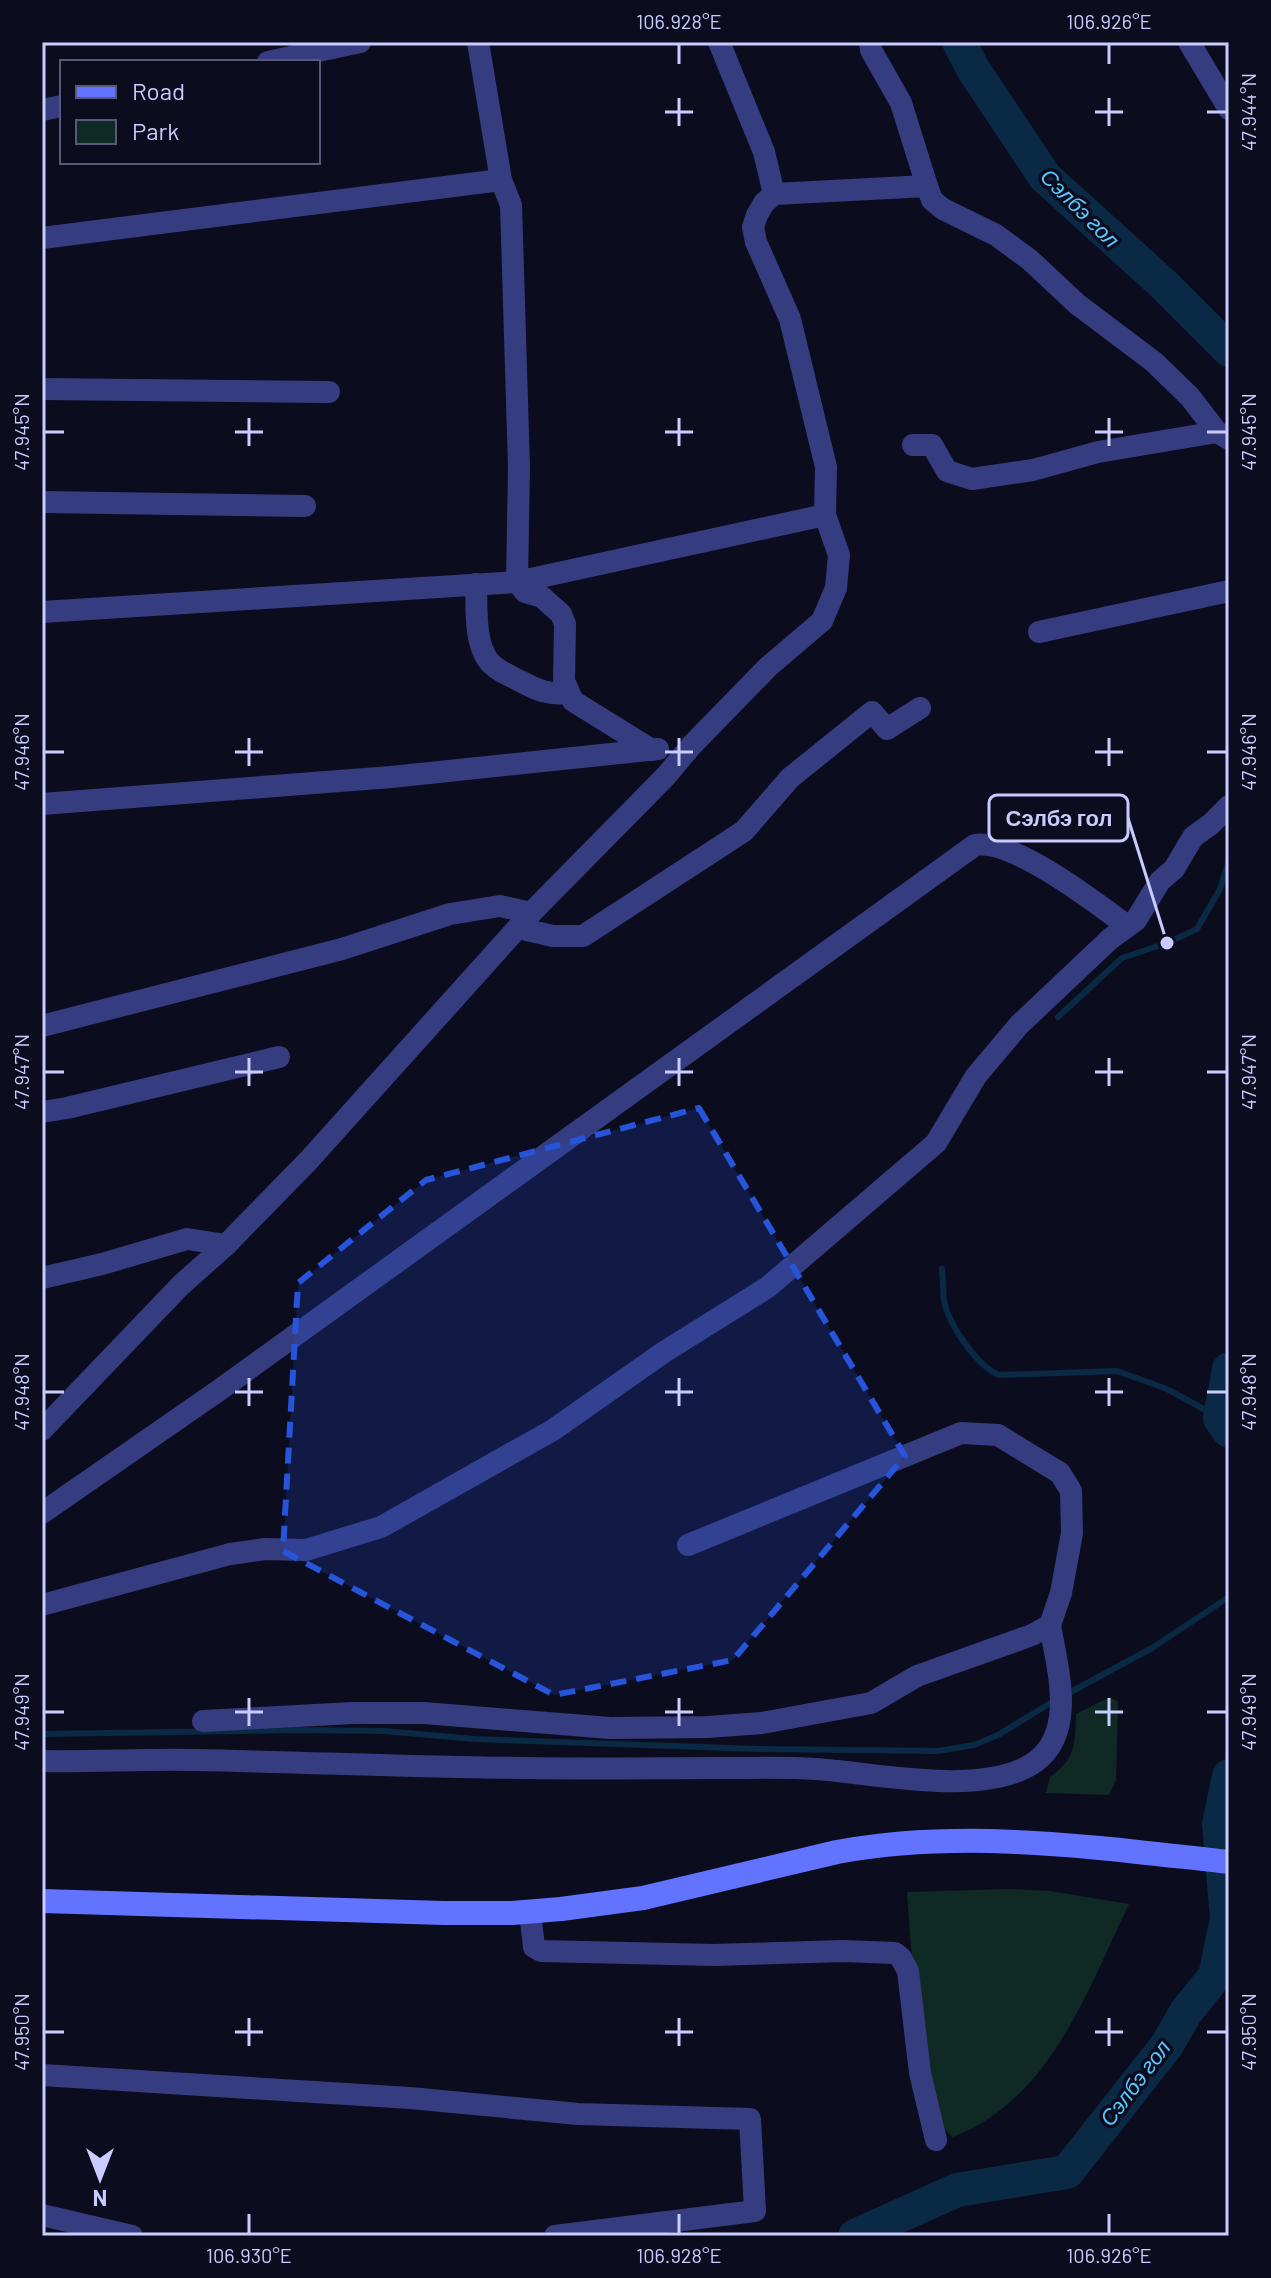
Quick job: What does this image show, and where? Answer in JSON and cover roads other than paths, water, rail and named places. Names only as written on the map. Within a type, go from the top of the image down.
[{"type":"main road","points":[[42,1901],[444,1913],[530,1912],[643,1898],[870,1846],[933,1841],[993,1841],[1112,1849],[1229,1862]]},
{"type":"street","points":[[277,60],[360,42]]},
{"type":"street","points":[[478,42],[501,180],[511,205],[519,467],[517,582],[525,592],[542,597],[561,614],[565,624],[564,681],[573,701],[636,737],[652,750]]},
{"type":"street","points":[[719,42],[764,152],[774,194]]},
{"type":"street","points":[[870,42],[871,50],[901,103],[932,200],[943,209],[996,235],[1030,260],[1077,304],[1154,362],[1190,397],[1223,436]]},
{"type":"street","points":[[1189,42],[1229,109]]},
{"type":"street","points":[[42,238],[501,180]]},
{"type":"street","points":[[42,1430],[181,1285],[226,1245],[309,1160],[524,921],[666,776],[691,746],[768,667],[822,621],[836,588],[839,555],[825,515],[826,467],[790,319],[756,242],[753,227],[764,203],[774,194],[927,186]]},
{"type":"street","points":[[42,389],[329,392]]},
{"type":"street","points":[[913,445],[932,445],[947,471],[972,479],[1033,470],[1098,452],[1223,436]]},
{"type":"street","points":[[42,502],[305,506]]},
{"type":"street","points":[[42,612],[517,582],[825,515]]},
{"type":"street","points":[[476,584],[480,632],[488,659],[498,668],[540,691],[553,695],[568,693]]},
{"type":"street","points":[[1039,632],[1229,591]]},
{"type":"street","points":[[42,1026],[342,949],[450,914],[500,906],[553,936],[583,936],[744,831],[790,778],[872,712],[887,729],[920,708]]},
{"type":"street","points":[[42,804],[391,777],[691,746]]},
{"type":"street","points":[[42,1605],[230,1554],[265,1549],[306,1550],[381,1527],[553,1430],[664,1352],[768,1287],[936,1143],[976,1076],[1019,1025],[1126,925],[1136,920],[1160,881],[1174,869],[1193,837],[1229,806]]},
{"type":"street","points":[[42,1513],[218,1391],[975,845],[985,843],[996,846],[1032,862],[1126,925]]},
{"type":"street","points":[[42,1112],[279,1057]]},
{"type":"street","points":[[42,1278],[187,1239],[226,1245]]},
{"type":"street","points":[[42,1761],[189,1759],[525,1768],[811,1768],[916,1780],[954,1781],[997,1776],[1036,1761],[1049,1746],[1061,1718],[1050,1625],[1061,1593],[1072,1533],[1071,1491],[1060,1473],[998,1435],[961,1433],[688,1545]]},
{"type":"street","points":[[203,1721],[353,1713],[424,1713],[610,1728],[762,1723],[871,1703],[917,1676],[1032,1635],[1050,1625]]},
{"type":"street","points":[[530,1912],[534,1947],[541,1951],[714,1955],[843,1951],[895,1953],[908,1971],[920,2073],[936,2140]]},
{"type":"street","points":[[42,2075],[410,2098],[578,2114],[750,2119],[755,2211],[555,2236]]},
{"type":"street","points":[[42,2215],[132,2236]]},
{"type":"waterway","name":"Сэлбэ гол","points":[[959,42],[973,69],[1045,177],[1161,282],[1229,350]]},
{"type":"waterway","name":"Сэлбэ гол","points":[[1058,1017],[1122,958],[1197,929],[1220,889],[1229,861]]},
{"type":"waterway","name":"Сэлбэ гол","points":[[942,1269],[944,1301],[952,1321],[973,1354],[999,1375],[1117,1371],[1167,1389],[1220,1418]]},
{"type":"waterway","name":"Сэлбэ гол","points":[[1229,1369],[1220,1418],[1229,1431]]},
{"type":"waterway","points":[[1067,1694],[1152,1648],[1229,1597]]},
{"type":"waterway","points":[[42,1734],[384,1731],[475,1739],[759,1749],[938,1751],[974,1745],[998,1735],[1054,1701]]},
{"type":"waterway","name":"Сэлбэ гол","points":[[855,2236],[957,2190],[1067,2172],[1167,2045],[1186,2012],[1215,1976],[1227,1919],[1219,1824],[1229,1776]]},
{"type":"place","name":"Сэлбэ гол","points":[[1167,943]]}]
